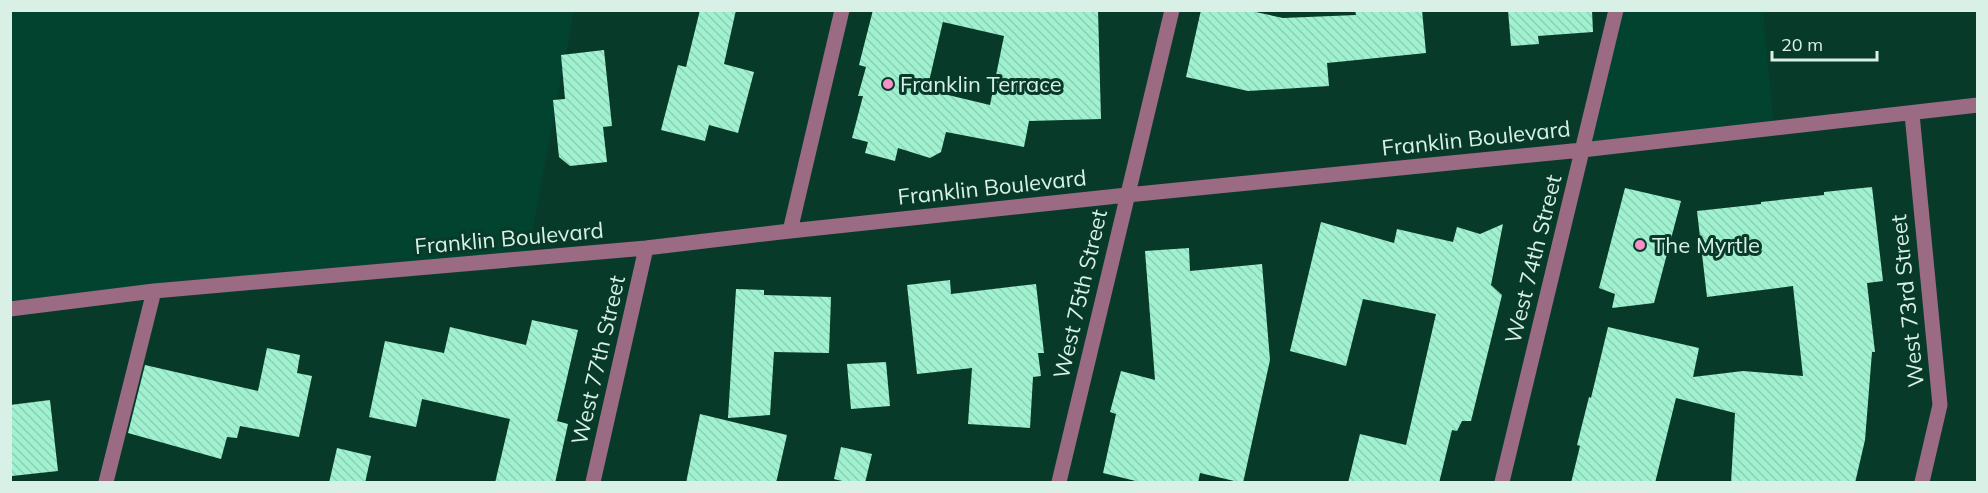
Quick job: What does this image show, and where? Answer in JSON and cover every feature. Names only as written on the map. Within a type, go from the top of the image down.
[{"type":"street","points":[[790,231],[842,10]]},
{"type":"street","name":"West 75th Street","points":[[1059,483],[1172,10]]},
{"type":"street","name":"West 74th Street","points":[[1502,483],[1616,10]]},
{"type":"street","name":"Franklin Boulevard","points":[[10,309],[154,291],[646,248],[1127,195],[1582,150],[1977,105]]},
{"type":"street","name":"West 73rd Street","points":[[1912,114],[1940,405],[1922,483]]},
{"type":"street","name":"West 77th Street","points":[[593,483],[646,248]]},
{"type":"street","points":[[106,483],[154,291]]},
{"type":"shaded area","points":[[10,11],[574,11],[527,259],[11,309]]},
{"type":"shaded area","points":[[1616,11],[1763,11],[1774,129],[1582,150]]},
{"type":"building","points":[[700,10],[736,10],[724,64],[754,72],[738,133],[709,125],[705,141],[661,130],[678,65],[686,67]]},
{"type":"building","points":[[873,10],[1098,10],[1101,119],[1029,121],[1024,147],[946,132],[941,152],[930,158],[898,148],[895,161],[865,153],[868,142],[852,138],[863,96],[858,96],[866,67],[859,65]],"holes":[[[944,17],[943,22],[1004,36],[990,105],[927,90]]]},
{"type":"building","points":[[1201,10],[1246,10],[1283,18],[1356,15],[1355,10],[1422,10],[1426,53],[1327,63],[1329,86],[1248,91],[1186,77]]},
{"type":"building","points":[[1508,10],[1592,10],[1593,32],[1538,36],[1539,44],[1511,46]]},
{"type":"building","points":[[604,50],[612,126],[603,127],[607,162],[570,166],[559,157],[553,100],[565,99],[561,55]]},
{"type":"building","points":[[1872,187],[1883,281],[1867,283],[1875,352],[1872,352],[1865,440],[1855,483],[1731,483],[1735,413],[1676,398],[1655,483],[1571,483],[1580,446],[1577,445],[1608,327],[1699,348],[1693,377],[1743,371],[1803,376],[1793,286],[1707,297],[1697,211]]},
{"type":"building","name":"The Myrtle","points":[[1625,188],[1681,201],[1654,303],[1612,308],[1615,294],[1599,288]]},
{"type":"building","points":[[1321,222],[1394,243],[1397,229],[1453,242],[1457,227],[1480,234],[1503,224],[1491,285],[1502,295],[1471,421],[1462,421],[1457,431],[1452,430],[1439,483],[1348,483],[1360,434],[1406,445],[1436,314],[1363,299],[1346,366],[1290,351]]},
{"type":"building","points":[[1189,248],[1190,271],[1262,264],[1270,360],[1243,483],[1200,473],[1198,483],[1144,483],[1103,473],[1116,414],[1110,412],[1121,371],[1155,380],[1145,251]]},
{"type":"building","points":[[950,280],[951,294],[1036,284],[1044,353],[1038,353],[1041,376],[1033,377],[1030,428],[968,424],[972,368],[917,374],[907,285]]},
{"type":"building","points":[[736,289],[764,290],[764,295],[831,297],[829,353],[774,352],[770,415],[728,418]]},
{"type":"building","points":[[532,320],[578,330],[557,421],[568,424],[555,483],[495,483],[510,419],[422,399],[416,427],[369,417],[385,341],[444,353],[450,327],[526,345]]},
{"type":"building","points":[[267,348],[300,355],[297,373],[312,376],[299,437],[240,426],[237,438],[227,437],[221,459],[128,433],[145,365],[258,391]]},
{"type":"building","points":[[886,362],[890,406],[851,409],[847,364]]},
{"type":"building","points":[[50,400],[58,471],[12,476],[10,405]]},
{"type":"building","points":[[700,414],[787,435],[776,483],[686,483]]},
{"type":"building","points":[[841,447],[872,454],[865,483],[850,483],[834,479]]},
{"type":"building","points":[[337,448],[371,456],[365,483],[329,483]]},
{"type":"place","name":"Franklin Terrace","points":[[888,84]]},
{"type":"place","name":"The Myrtle","points":[[1640,245]]}]
